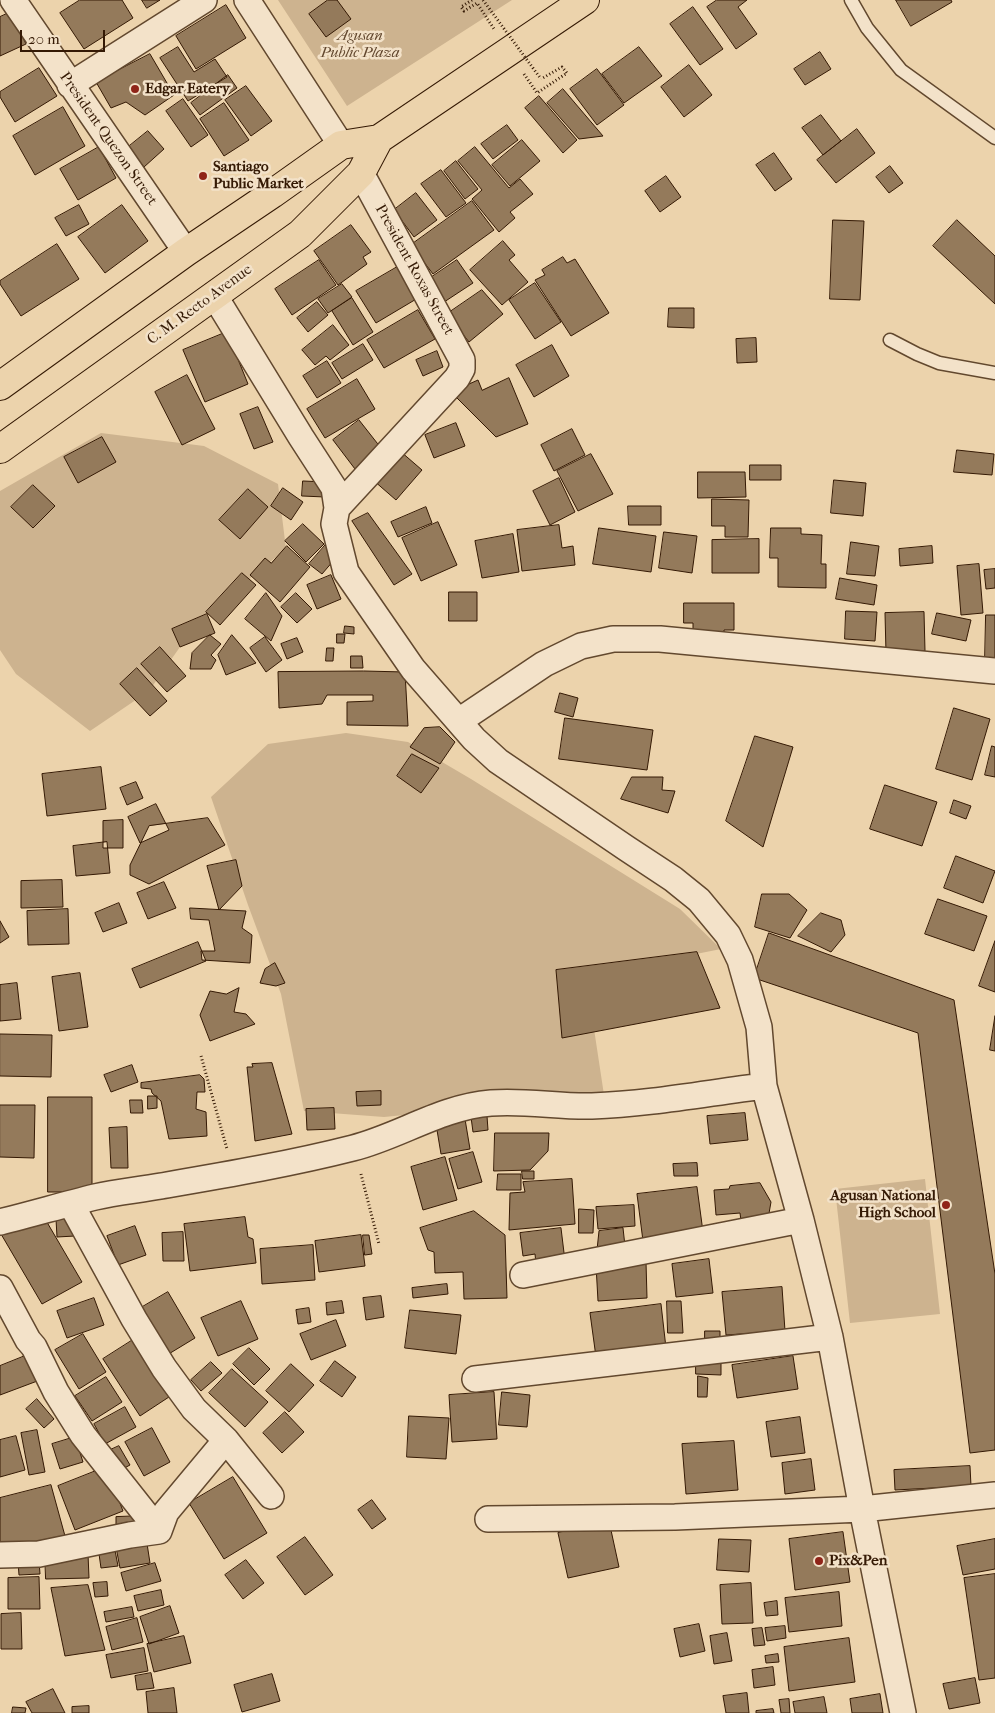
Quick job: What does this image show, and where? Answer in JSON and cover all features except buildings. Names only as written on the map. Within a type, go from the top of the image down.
[{"type":"highway","name":"C. M. Recto Avenue","points":[[0,386],[186,252],[341,145],[379,140],[583,1]]},
{"type":"highway","name":"C. M. Recto Avenue","points":[[0,449],[300,234],[361,173],[379,140]]},
{"type":"street","name":"President Quezon Street","points":[[13,0],[186,252]]},
{"type":"street","points":[[70,85],[204,0]]},
{"type":"street","points":[[247,0],[341,145]]},
{"type":"street","name":"President Roxas Street","points":[[337,508],[457,378],[462,369],[462,360],[361,173]]},
{"type":"street","points":[[214,295],[334,488],[337,508],[334,524],[346,572],[412,669],[474,739],[498,761],[673,879],[699,900],[728,935],[740,960],[759,1027],[764,1086],[802,1220],[830,1338],[903,1713]]},
{"type":"street","points":[[459,721],[552,661],[581,646],[613,639],[660,639],[995,671]]},
{"type":"street","points":[[0,1222],[96,1197],[233,1173],[354,1148],[388,1137],[427,1119],[464,1107],[515,1102],[579,1107],[632,1105],[677,1097],[764,1086]]},
{"type":"street","points":[[71,1204],[134,1319],[164,1368],[194,1409],[226,1440],[271,1496]]},
{"type":"street","points":[[523,1275],[802,1220]]},
{"type":"street","points":[[0,1288],[28,1340],[34,1347],[56,1392],[83,1435],[159,1531]]},
{"type":"street","points":[[475,1379],[830,1338]]},
{"type":"street","points":[[159,1531],[166,1512],[226,1440]]},
{"type":"street","points":[[488,1519],[675,1517],[862,1509],[995,1495]]},
{"type":"street","points":[[0,1555],[39,1554],[130,1535],[159,1531]]},
{"type":"lane","points":[[851,0],[867,28],[901,70],[995,138]]},
{"type":"lane","points":[[890,340],[939,363],[995,373]]},
{"type":"path","points":[[472,0],[460,7],[464,11],[477,3]]},
{"type":"path","points":[[483,0],[541,79],[562,67],[567,73],[537,93]]},
{"type":"path","points":[[201,1056],[218,1111],[233,1173]]},
{"type":"path","points":[[354,1148],[379,1244]]},
{"type":"green space","name":"Agusan Public Plaza","points":[[278,0],[512,0],[347,106]]},
{"type":"green space","points":[[101,433],[204,446],[278,484],[286,549],[199,620],[149,691],[90,731],[16,674],[0,650],[0,491]]},
{"type":"green space","points":[[346,733],[408,742],[680,909],[721,949],[586,976],[604,1095],[384,1117],[304,1111],[281,994],[211,797],[268,744]]},
{"type":"green space","points":[[925,1179],[940,1314],[850,1323],[835,1189]]},
{"type":"place","name":"Edgar Eatery","points":[[135,89]]},
{"type":"place","name":"Santiago Public Market","points":[[203,176]]},
{"type":"place","name":"Agusan National High School","points":[[946,1205]]},
{"type":"place","name":"Pix&Pen","points":[[819,1561]]}]
